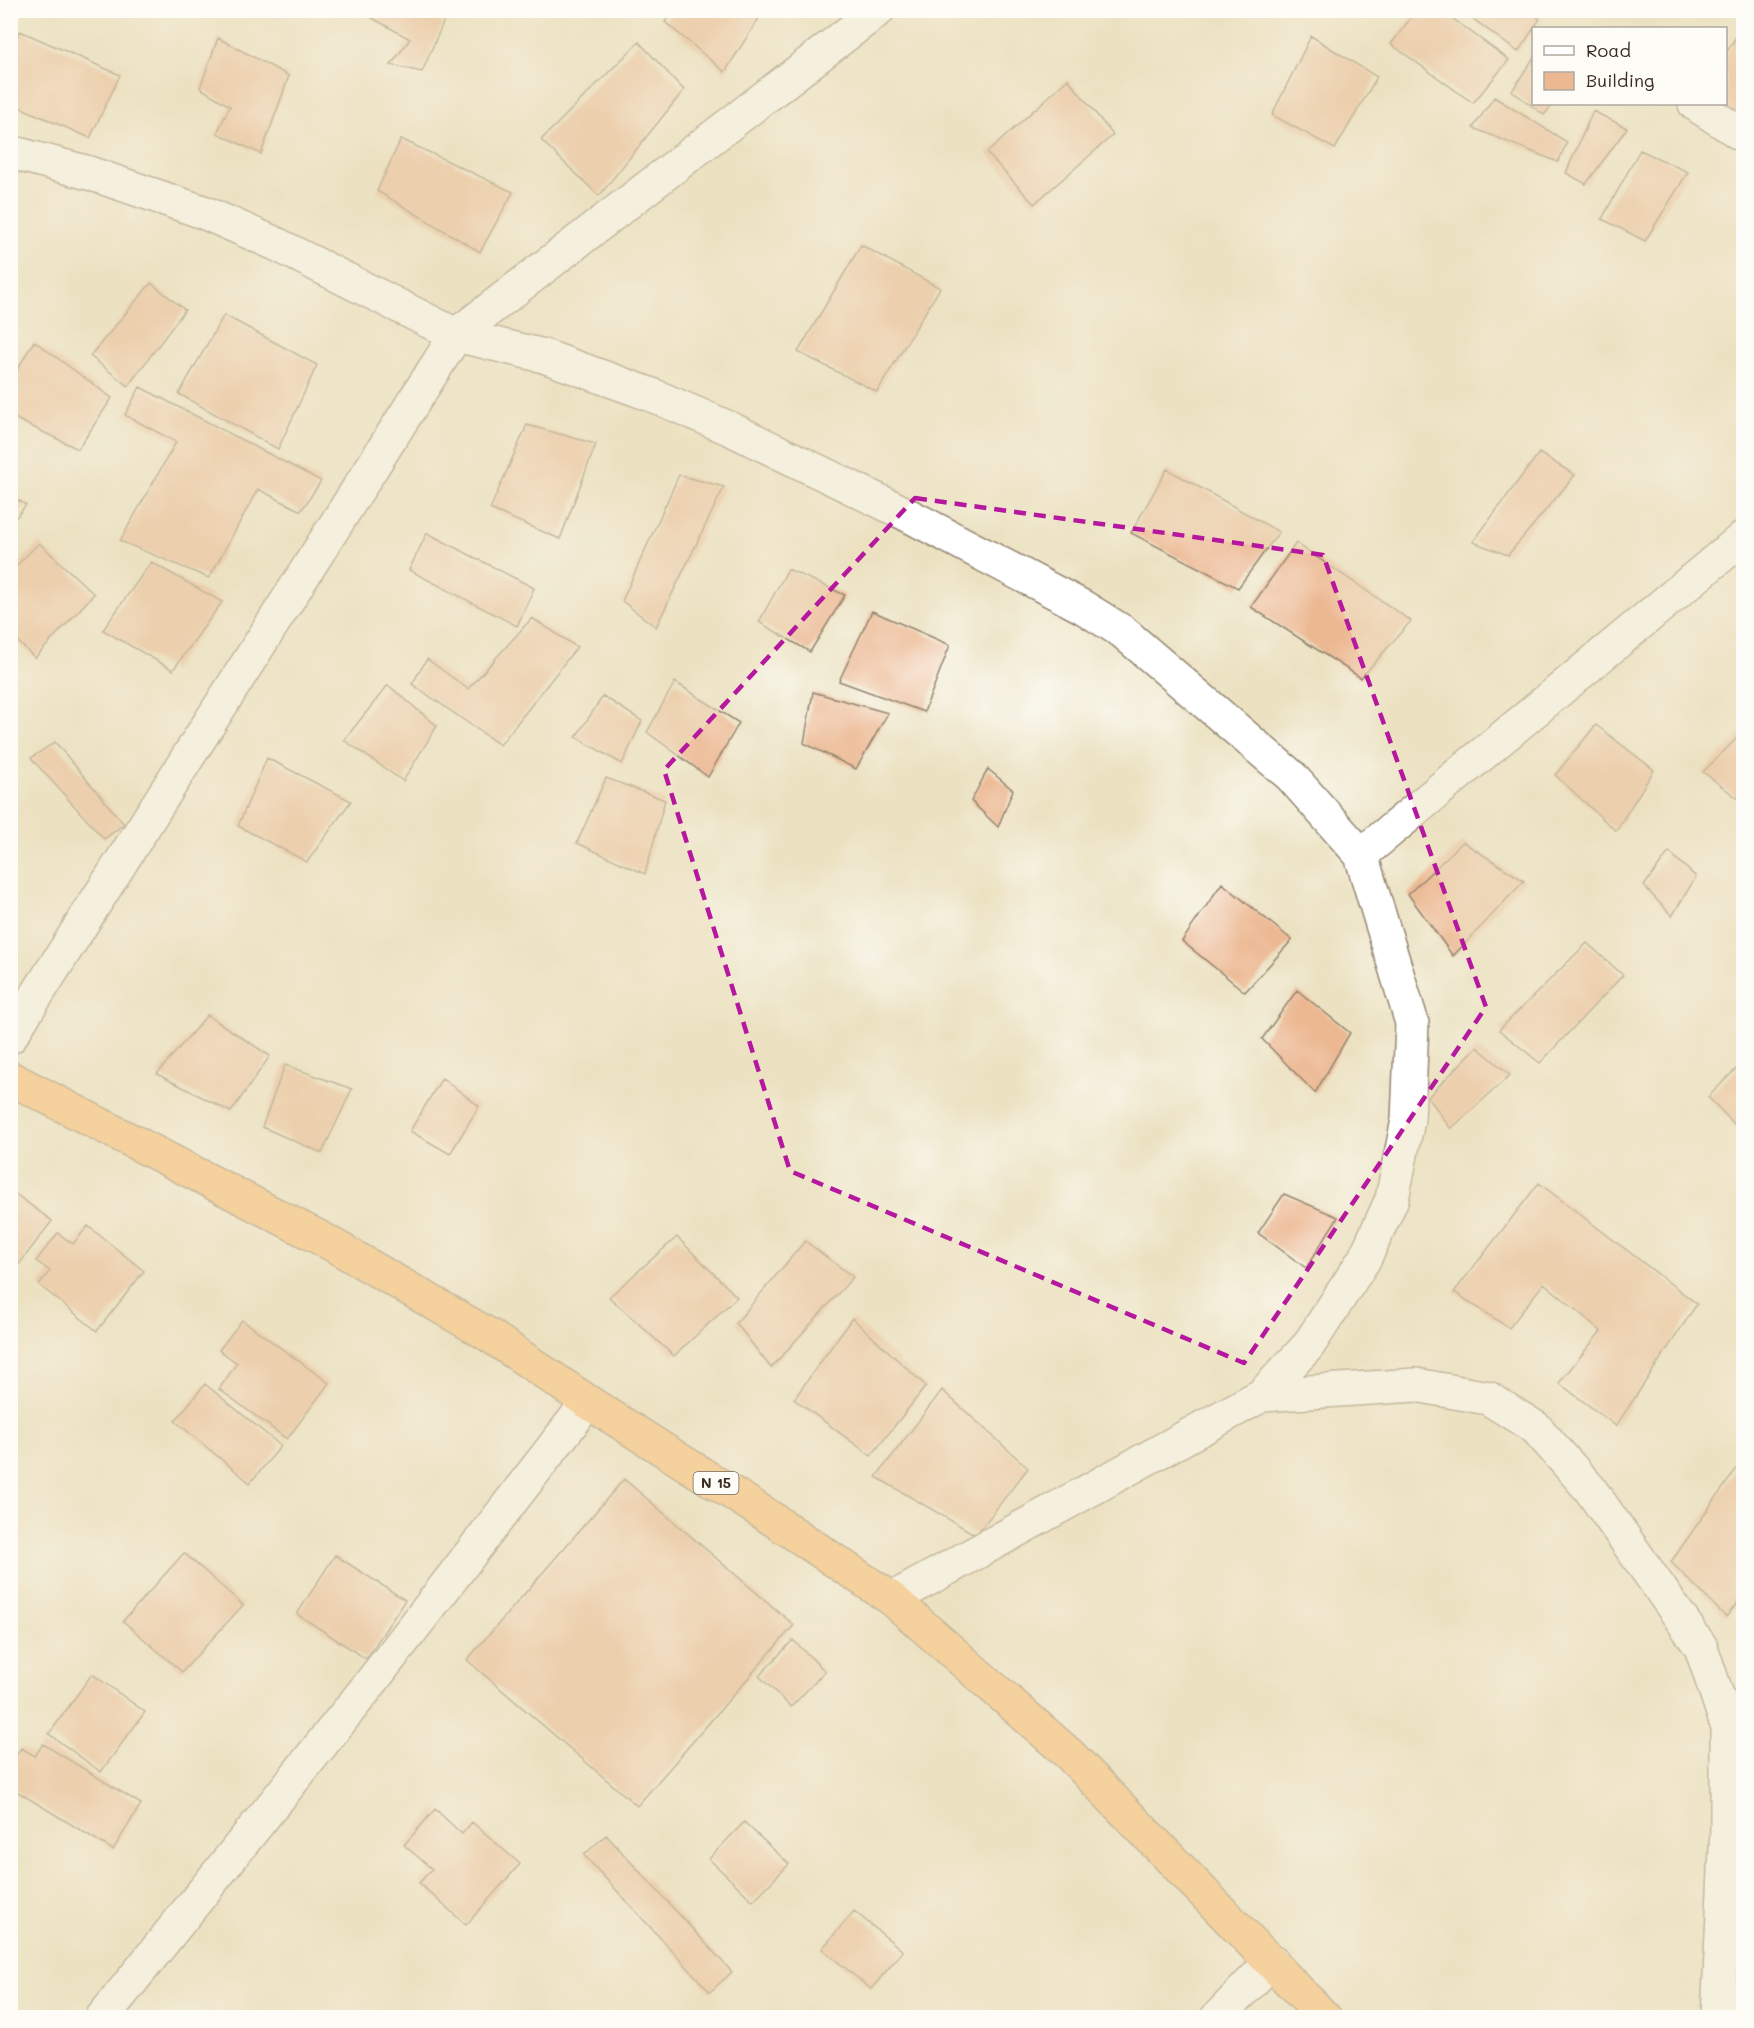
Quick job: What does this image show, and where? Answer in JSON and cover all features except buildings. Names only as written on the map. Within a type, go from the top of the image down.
[{"type":"highway","name":"N 15","points":[[10,1078],[326,1241],[489,1335],[892,1599],[1070,1755],[1325,2018]]},
{"type":"street","points":[[10,1037],[456,335],[878,10]]},
{"type":"street","points":[[1696,105],[1743,136]]},
{"type":"street","points":[[10,152],[89,173],[203,212],[276,244],[456,335],[544,356],[652,395],[732,429],[904,513],[1083,607],[1123,632],[1291,776],[1361,855],[1412,1023],[1408,1120],[1392,1199],[1365,1258],[1308,1346],[1262,1395],[892,1599]]},
{"type":"street","points":[[1361,855],[1743,537]]},
{"type":"street","points":[[1262,1395],[1416,1385],[1488,1398],[1536,1428],[1590,1489],[1701,1647],[1727,1725],[1727,1828],[1718,2018]]},
{"type":"street","points":[[102,2018],[369,1684],[588,1402]]},
{"type":"street","points":[[1217,2018],[1272,1961]]},
{"type":"highlighted area","points":[[915,498],[1323,555],[1486,1007],[1244,1363],[790,1171],[664,770]]}]
